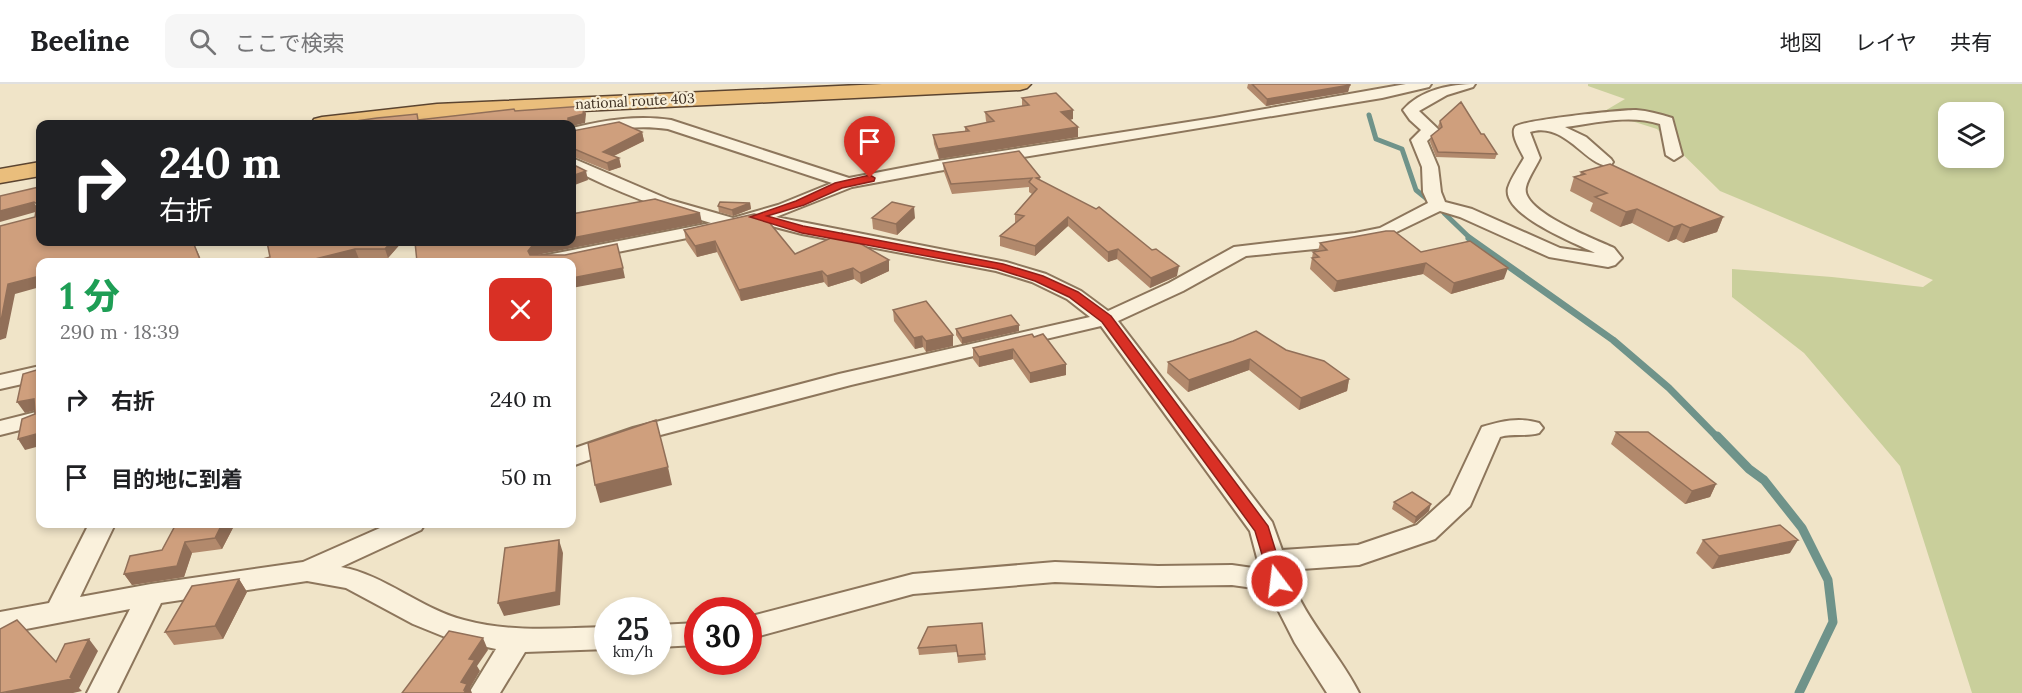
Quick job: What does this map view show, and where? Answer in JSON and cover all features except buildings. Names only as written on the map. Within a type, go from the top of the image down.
[{"type":"highway","name":"national route 403","points":[[357,120],[437,111],[1020,84]]},
{"type":"highway","points":[[0,176],[36,170]]},
{"type":"street","points":[[562,258],[734,223],[784,209],[848,183],[938,166],[1214,123],[1382,94],[1424,84]]},
{"type":"street","points":[[1438,205],[1432,192],[1430,167],[1419,140],[1431,130],[1415,117],[1411,110],[1442,92],[1468,84]]},
{"type":"street","points":[[576,457],[641,433],[847,379],[1106,319],[1176,287],[1241,251],[1355,238],[1386,232],[1438,205],[1466,213],[1556,253],[1608,261],[1612,258],[1607,252],[1531,214],[1517,196],[1517,187],[1532,158],[1522,136],[1522,129],[1535,125],[1621,116],[1660,117],[1667,121],[1674,155]]},
{"type":"street","points":[[576,132],[616,122],[650,120],[671,124],[848,183]]},
{"type":"street","points":[[1550,125],[1580,140],[1605,162]]},
{"type":"street","points":[[576,164],[664,204],[734,223]]},
{"type":"street","points":[[755,217],[802,229],[999,266],[1039,278],[1074,295],[1106,319],[1263,530],[1274,571],[1305,634],[1344,693]]},
{"type":"street","points":[[0,382],[36,374]]},
{"type":"street","points":[[0,428],[36,419]]},
{"type":"street","points":[[762,624],[913,584],[1055,572],[1158,576],[1232,575],[1274,571],[1359,555],[1426,532],[1461,500],[1490,432],[1509,428],[1531,428]]},
{"type":"street","points":[[59,612],[100,528]]},
{"type":"street","points":[[307,571],[385,530]]},
{"type":"street","points":[[0,623],[151,594],[307,571],[352,579],[423,616],[460,631],[516,641],[594,638]]},
{"type":"street","points":[[102,693],[151,594]]},
{"type":"street","points":[[484,693],[516,641]]},
{"type":"green space","points":[[1588,84],[2022,84],[2022,693],[1972,693],[1900,466],[1804,353],[1732,297],[1732,269],[1923,287],[1933,280],[1720,191],[1657,129],[1603,112],[1625,99],[1588,86]]},
{"type":"waterway","points":[[1369,115],[1376,139],[1402,149],[1416,190],[1427,199]]},
{"type":"waterway","points":[[1444,213],[1471,239]]},
{"type":"waterway","points":[[1469,238],[1613,340],[1669,388],[1718,438]]},
{"type":"waterway","points":[[1717,436],[1749,469],[1764,480],[1802,528],[1828,580],[1833,622],[1799,693]]},
{"type":"route","points":[[870,178],[838,185],[800,203],[755,217],[802,229],[999,266],[1039,278],[1074,295],[1106,319],[1129,347],[1263,530],[1277,581]]}]
